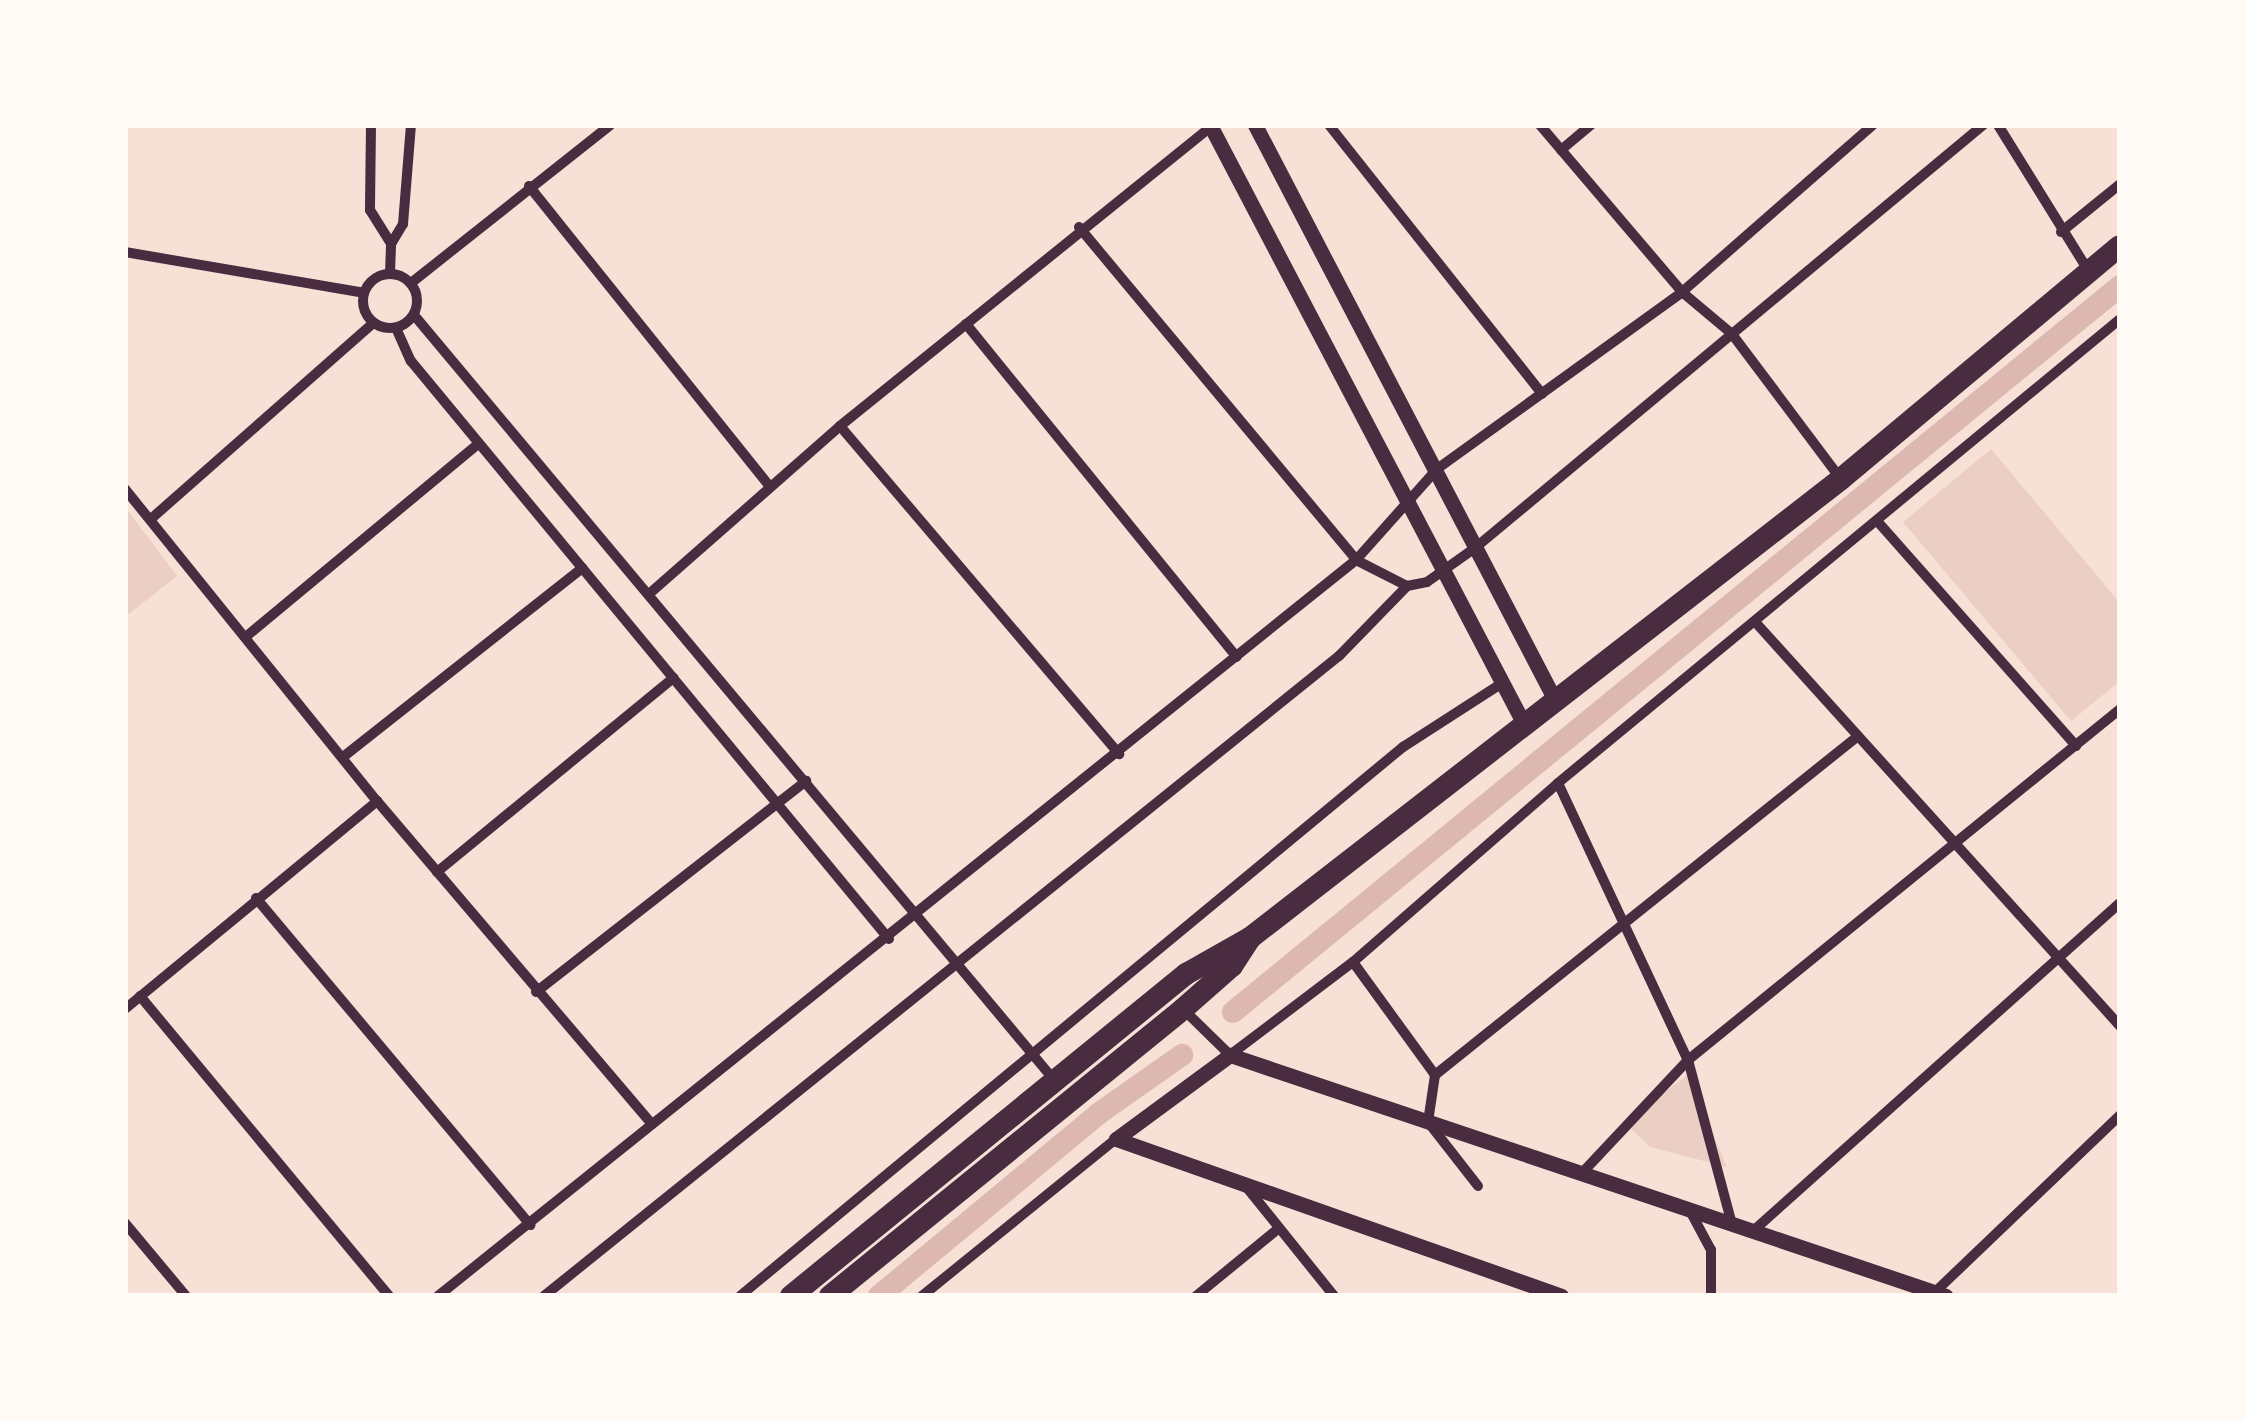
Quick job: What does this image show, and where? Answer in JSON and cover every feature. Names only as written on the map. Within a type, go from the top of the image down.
[{"type":"highway","points":[[791,1296],[1211,956],[1250,938],[1840,479],[2120,246]]},
{"type":"highway","points":[[830,1296],[1190,1017],[1250,938]]},
{"type":"street","points":[[371,125],[370,210],[392,244]]},
{"type":"street","points":[[390,274],[392,244],[404,224],[411,125]]},
{"type":"street","points":[[411,283],[610,125]]},
{"type":"street","points":[[1255,125],[1556,700]]},
{"type":"street","points":[[1329,125],[1542,394]]},
{"type":"street","points":[[1540,125],[1682,292],[1732,334],[1840,479]]},
{"type":"street","points":[[1561,150],[1591,125]]},
{"type":"street","points":[[438,1296],[1237,658],[1356,560],[1408,495],[1438,469],[1682,292],[1873,125]]},
{"type":"street","points":[[544,1296],[1339,656],[1407,586],[1446,571],[1475,548],[1983,125]]},
{"type":"street","points":[[1998,125],[2061,232],[2089,271]]},
{"type":"street","points":[[649,594],[840,426],[1079,227],[1210,126],[1408,495],[1525,726]]},
{"type":"street","points":[[2061,232],[2120,184]]},
{"type":"street","points":[[529,186],[769,486]]},
{"type":"street","points":[[1079,227],[1356,560],[1407,586]]},
{"type":"street","points":[[125,252],[364,292]]},
{"type":"street","points":[[390,274],[411,283],[418,298],[414,315],[396,328],[374,324],[364,310],[364,292],[374,278],[390,274]]},
{"type":"street","points":[[414,315],[1054,1080]]},
{"type":"street","points":[[922,1296],[1116,1139],[1353,962],[1558,783],[1757,624],[2119,321]]},
{"type":"street","points":[[152,518],[374,324]]},
{"type":"street","points":[[966,324],[1237,658]]},
{"type":"street","points":[[396,328],[412,361],[889,939]]},
{"type":"street","points":[[840,426],[1119,754]]},
{"type":"street","points":[[248,635],[479,443]]},
{"type":"street","points":[[125,489],[248,635],[377,801],[652,1124]]},
{"type":"street","points":[[1878,522],[2076,746]]},
{"type":"street","points":[[343,757],[582,568]]},
{"type":"street","points":[[1757,624],[2120,1026]]},
{"type":"street","points":[[437,872],[673,678]]},
{"type":"street","points":[[740,1296],[1030,1051],[1402,748],[1505,682]]},
{"type":"street","points":[[1582,1173],[1688,1060],[2120,709]]},
{"type":"street","points":[[1434,1075],[1858,736]]},
{"type":"street","points":[[536,992],[806,781]]},
{"type":"street","points":[[1558,783],[1688,1060],[1732,1224]]},
{"type":"street","points":[[125,1009],[377,801]]},
{"type":"street","points":[[256,898],[530,1225]]},
{"type":"street","points":[[1753,1231],[2056,956],[2120,903]]},
{"type":"street","points":[[1353,962],[1434,1075],[1428,1122],[1478,1186]]},
{"type":"street","points":[[140,996],[389,1296]]},
{"type":"street","points":[[1190,1017],[1212,1043],[1230,1055],[1941,1294],[2120,1115]]},
{"type":"street","points":[[1116,1139],[1239,1178],[1329,1217],[1561,1296]]},
{"type":"street","points":[[1239,1178],[1334,1296]]},
{"type":"street","points":[[1688,1209],[1711,1250],[1710,1296]]},
{"type":"street","points":[[125,1223],[186,1296]]},
{"type":"street","points":[[1196,1296],[1278,1229]]},
{"type":"shaded area","points":[[1991,449],[2120,603],[2120,681],[2071,721],[1903,522]]},
{"type":"shaded area","points":[[125,507],[177,576],[125,617]]},
{"type":"shaded area","points":[[1687,1075],[1727,1167],[1650,1147],[1631,1129],[1644,1108]]},
{"type":"waterway","points":[[1233,1012],[2120,286]]},
{"type":"waterway","points":[[879,1296],[1098,1114],[1182,1055]]}]
